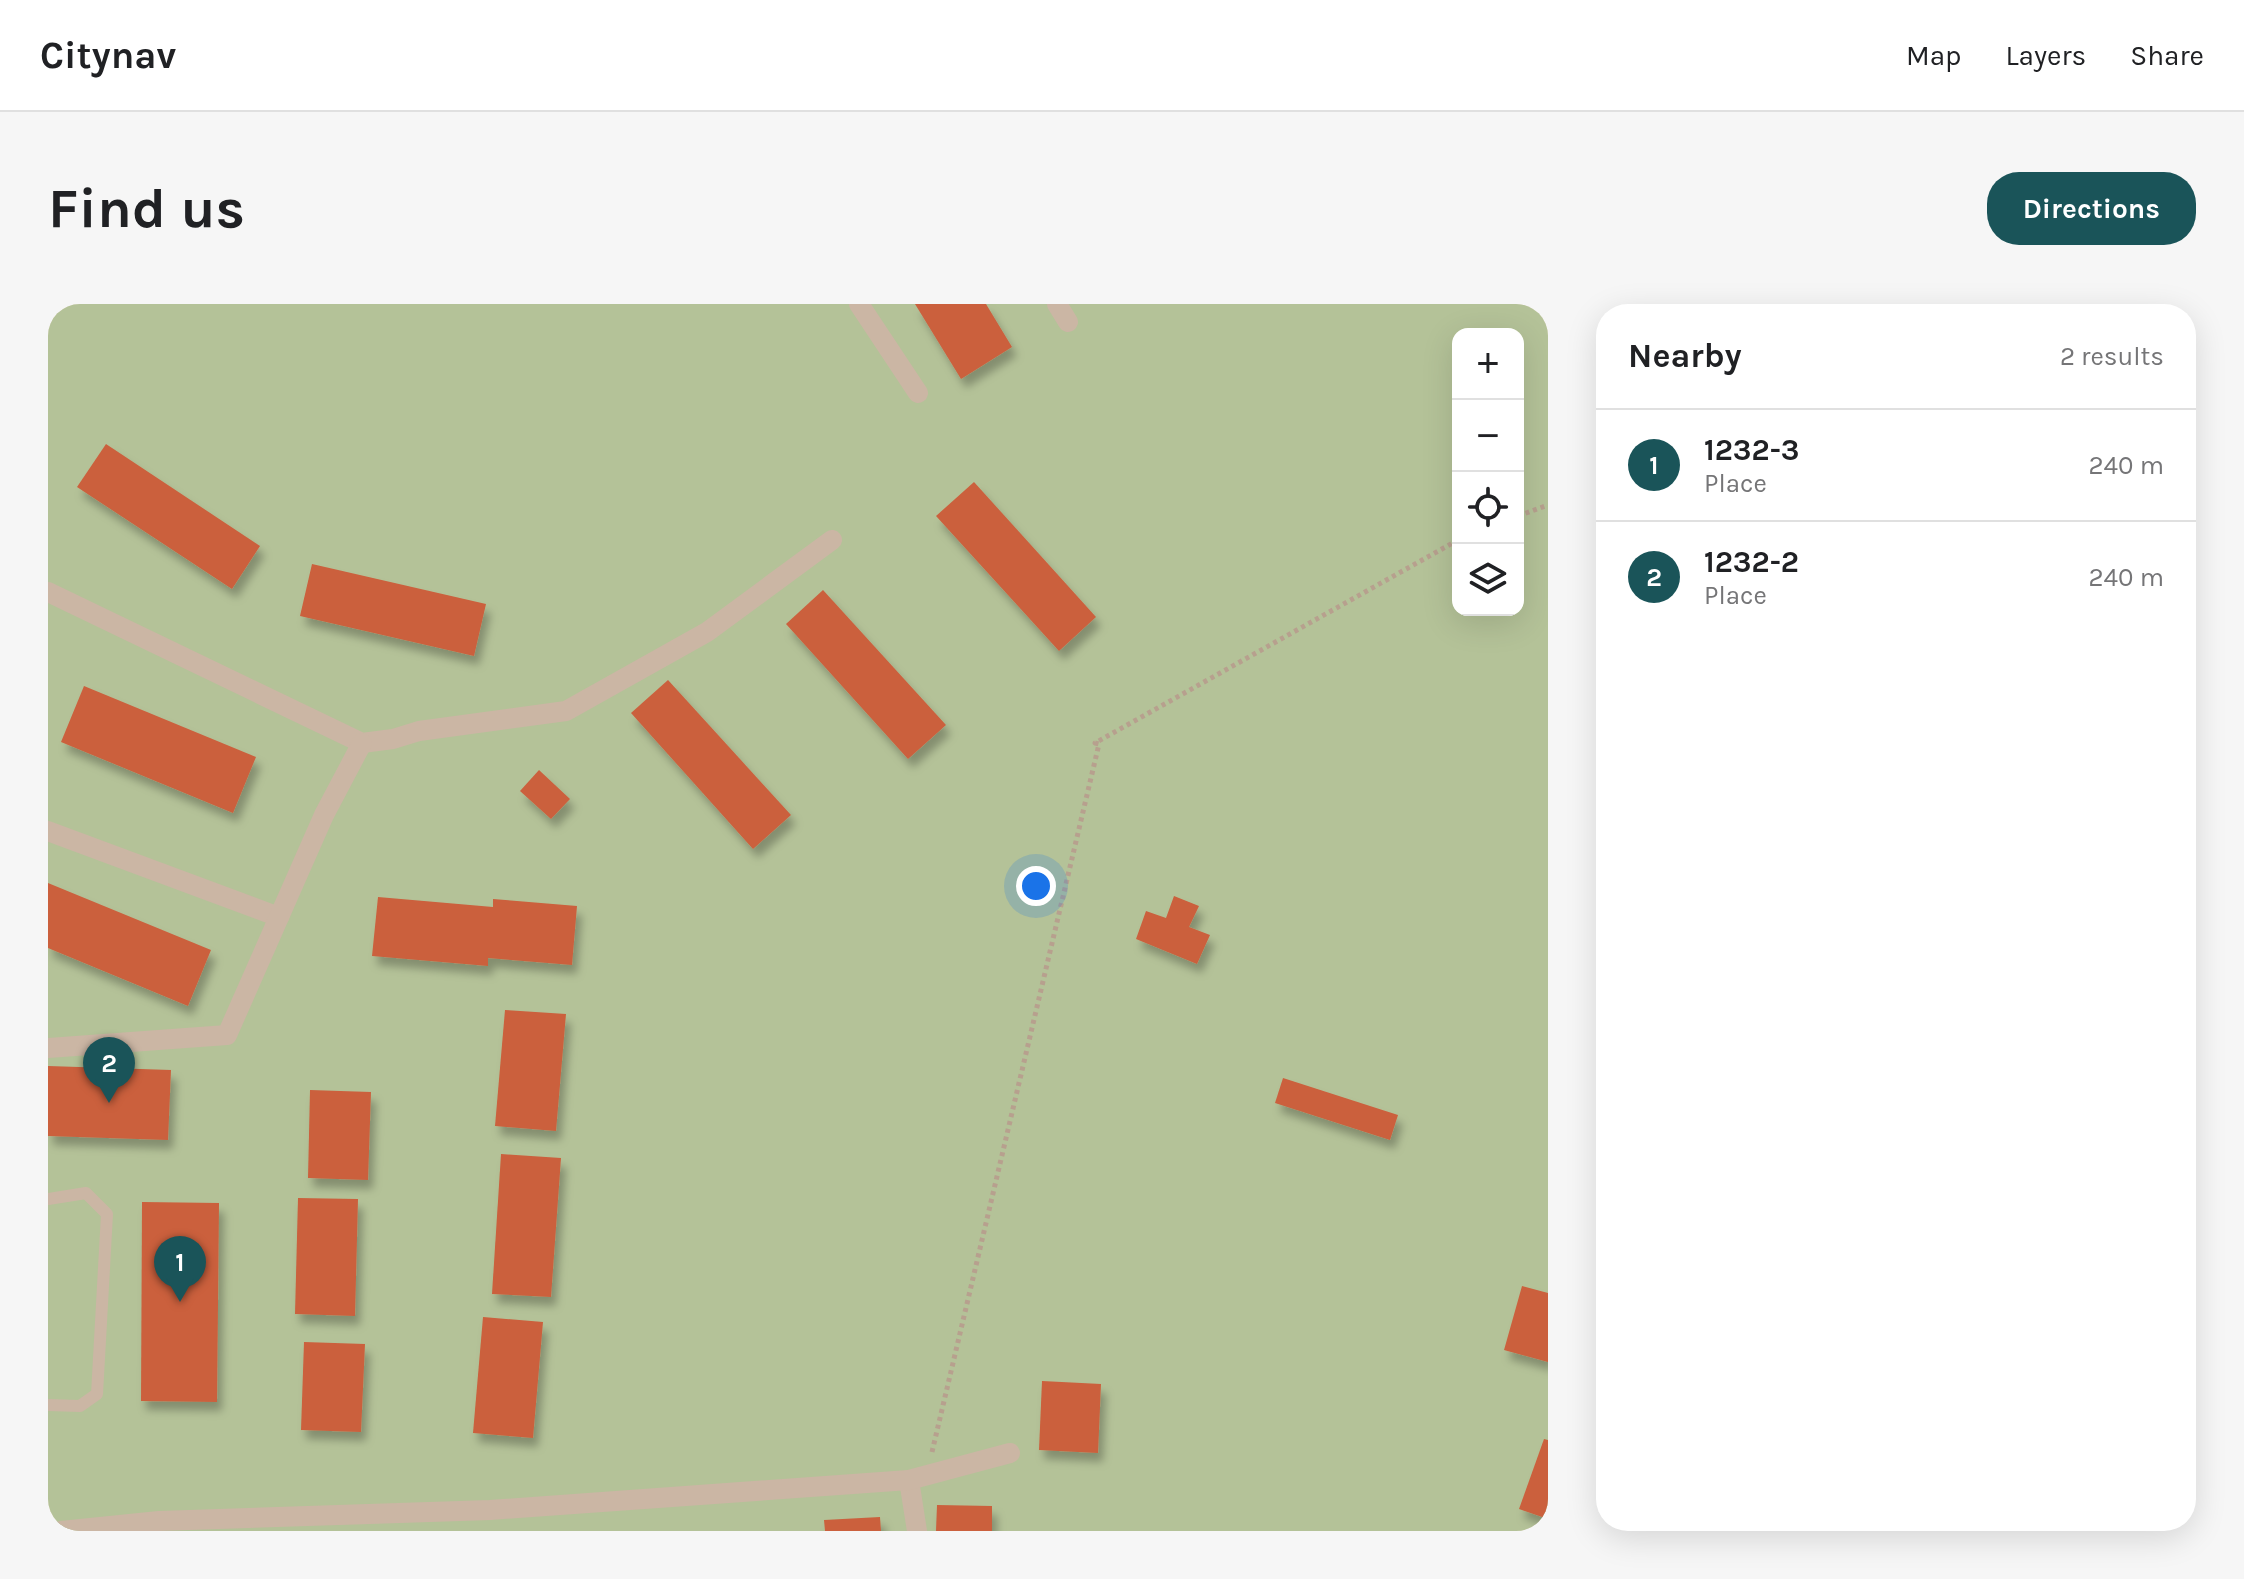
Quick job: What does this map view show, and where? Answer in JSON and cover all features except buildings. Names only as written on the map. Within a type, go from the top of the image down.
[{"type":"street","points":[[859,304],[918,393]]},
{"type":"street","points":[[1057,304],[1068,322]]},
{"type":"street","points":[[48,592],[362,743],[393,739],[419,731],[566,711],[707,632],[832,540]]},
{"type":"street","points":[[48,1048],[227,1035],[324,815],[362,743]]},
{"type":"street","points":[[48,831],[279,917]]},
{"type":"street","points":[[61,1531],[159,1521],[490,1510],[918,1478],[1010,1453]]},
{"type":"street","points":[[917,1531],[918,1478]]},
{"type":"lane","points":[[48,1199],[50,1196],[86,1193],[107,1214],[97,1394],[80,1406],[48,1405]]},
{"type":"path","points":[[1524,514],[1548,505]]},
{"type":"path","points":[[918,1478],[1099,744],[1095,743],[1452,543]]},
{"type":"green space","points":[[48,304],[1548,304],[1548,1531],[48,1531]]},
{"type":"place","name":"1232-2","points":[[109,1103]]},
{"type":"place","name":"1232-3","points":[[180,1302]]}]
